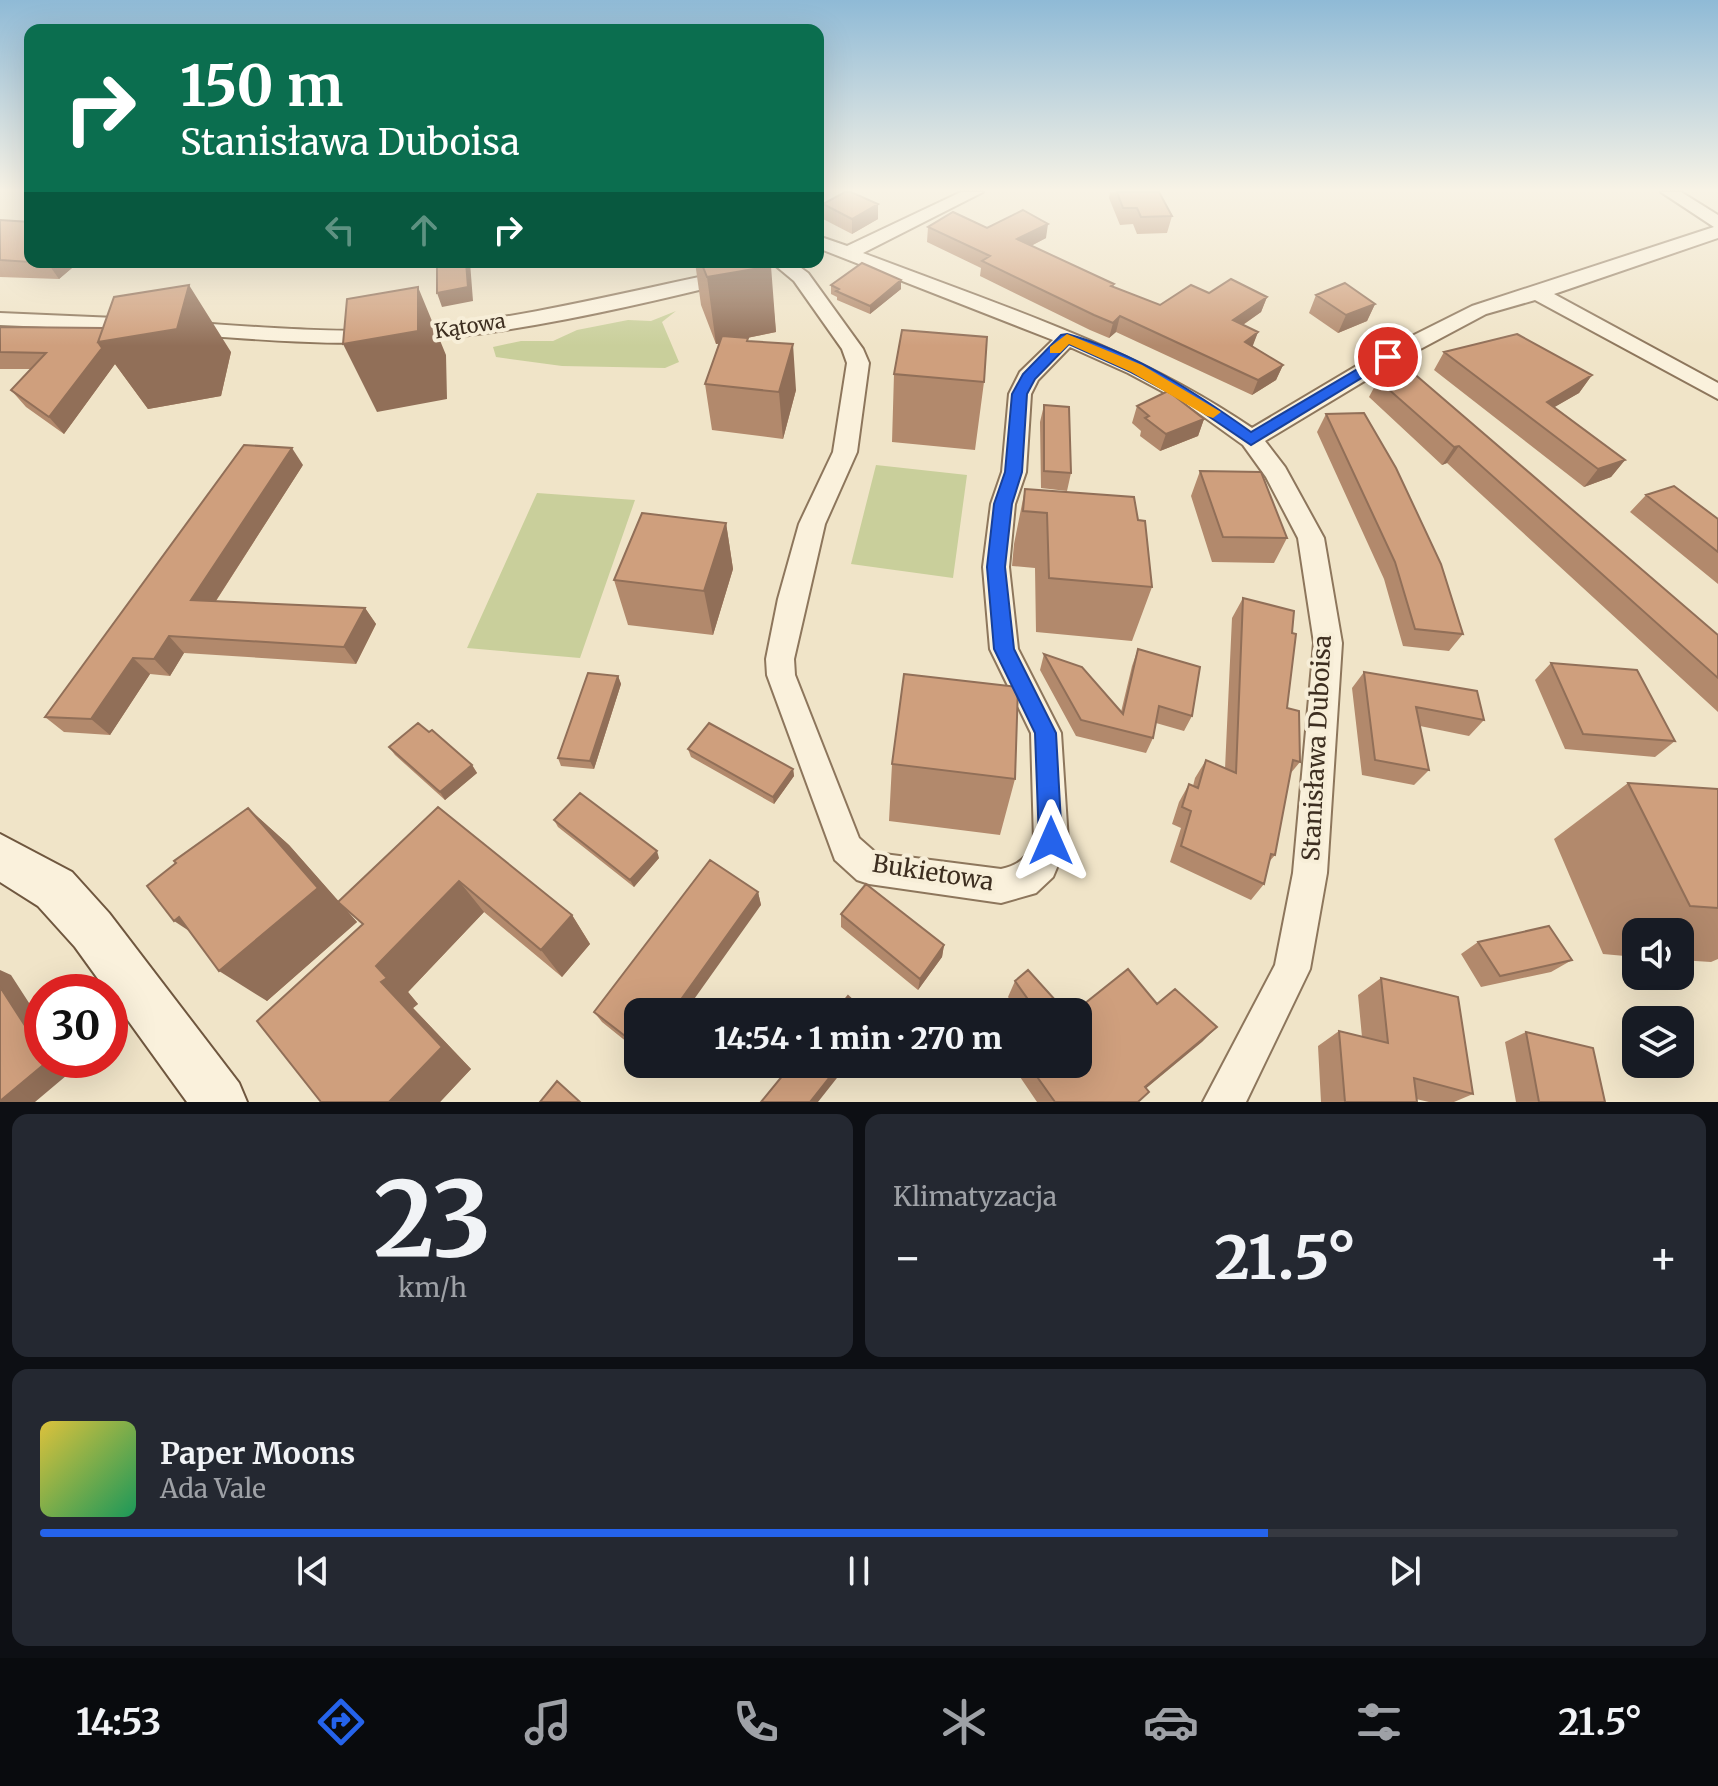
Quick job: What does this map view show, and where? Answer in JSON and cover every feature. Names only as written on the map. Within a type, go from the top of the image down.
[{"type":"street","points":[[850,252],[868,243]]},
{"type":"street","points":[[1251,439],[1388,357],[1479,310],[1684,243]]},
{"type":"street","name":"Stanisława Duboisa","points":[[824,244],[1067,338],[1136,368],[1194,399],[1251,439],[1276,473],[1311,538],[1328,643],[1310,873],[1292,969],[1242,1072],[1223,1102]]},
{"type":"street","name":"Kątowa","points":[[0,319],[65,320],[314,336],[421,334],[480,326],[772,268]]},
{"type":"street","name":"Bukietowa","points":[[779,268],[801,277],[852,349],[858,363],[845,452],[812,524],[780,659],[781,675],[847,849],[869,868],[1001,886],[1024,881],[1041,865],[1051,841],[1046,733],[1004,649],[996,567],[1003,504],[1014,472],[1020,394],[1028,377],[1067,338]]},
{"type":"street","points":[[1537,293],[1718,392]]},
{"type":"street","points":[[1388,357],[1412,377]]},
{"type":"street","points":[[0,856],[55,889],[92,930],[220,1102]]},
{"type":"green space","points":[[676,311],[662,322],[679,362],[665,368],[562,366],[496,357],[493,347],[521,341],[553,341],[577,330],[628,320],[651,321]]},
{"type":"green space","points":[[876,465],[967,475],[953,578],[851,564]]},
{"type":"green space","points":[[537,493],[635,500],[580,658],[467,648]]},
{"type":"building","points":[[0,243],[24,243],[24,262],[0,260]]},
{"type":"building","points":[[963,243],[1027,243],[1114,284],[1111,286],[1160,305],[1191,285],[1209,293],[1231,279],[1267,297],[1233,320],[1258,332],[1245,342],[1283,365],[1258,380],[1120,316],[1113,323],[1094,315],[982,261],[990,256]]},
{"type":"building","points":[[862,263],[901,280],[870,306],[836,291],[839,289],[831,285]]},
{"type":"building","points":[[437,268],[466,268],[468,287],[437,293]]},
{"type":"building","points":[[703,268],[759,268],[707,277]]},
{"type":"building","points":[[1345,283],[1375,304],[1346,315],[1316,295]]},
{"type":"building","points":[[189,285],[177,329],[98,342],[114,297]]},
{"type":"building","points":[[418,287],[418,331],[343,344],[347,299]]},
{"type":"building","points":[[0,327],[103,328],[98,342],[102,348],[49,417],[11,390],[46,353],[0,352]]},
{"type":"building","points":[[902,330],[987,337],[984,382],[894,374]]},
{"type":"building","points":[[1517,334],[1592,375],[1547,402],[1625,460],[1598,469],[1444,352]]},
{"type":"building","points":[[722,336],[793,344],[779,392],[705,384]]},
{"type":"building","points":[[1411,371],[1718,635],[1718,678],[1459,446],[1454,447],[1378,380]]},
{"type":"building","points":[[1168,391],[1204,419],[1166,434],[1145,418],[1149,416],[1137,406]]},
{"type":"building","points":[[1044,405],[1069,407],[1071,473],[1044,471]]},
{"type":"building","points":[[1364,413],[1396,468],[1441,564],[1463,634],[1415,629],[1395,562],[1326,414]]},
{"type":"building","points":[[244,445],[292,448],[191,600],[365,608],[344,647],[169,636],[154,659],[133,658],[91,719],[45,717]]},
{"type":"building","points":[[1200,471],[1261,472],[1287,538],[1223,537]]},
{"type":"building","points":[[1674,486],[1718,519],[1718,552],[1646,495]]},
{"type":"building","points":[[1025,489],[1134,497],[1138,520],[1145,521],[1152,587],[1049,578],[1047,513],[1023,511]]},
{"type":"building","points":[[642,513],[726,523],[704,591],[614,580]]},
{"type":"building","points":[[1243,598],[1294,611],[1292,633],[1296,634],[1287,708],[1299,711],[1300,762],[1293,760],[1275,855],[1271,854],[1264,884],[1181,846],[1191,811],[1182,807],[1189,784],[1198,788],[1206,760],[1236,773]]},
{"type":"building","points":[[1138,649],[1200,667],[1192,716],[1159,706],[1153,738],[1081,720],[1044,654],[1082,667],[1123,714]]},
{"type":"building","points":[[1551,663],[1637,670],[1675,741],[1583,734]]},
{"type":"building","points":[[1364,672],[1477,691],[1484,720],[1416,707],[1429,770],[1375,760]]},
{"type":"building","points":[[588,673],[618,676],[590,761],[558,758]]},
{"type":"building","points":[[904,674],[1018,687],[1015,779],[892,764]]},
{"type":"building","points":[[418,723],[429,732],[432,730],[472,765],[440,792],[389,747]]},
{"type":"building","points":[[709,723],[793,769],[773,797],[688,749]]},
{"type":"building","points":[[1628,783],[1718,789],[1718,908],[1690,906]]},
{"type":"building","points":[[580,793],[657,851],[630,880],[554,820]]},
{"type":"building","points":[[438,807],[572,915],[541,950],[459,881],[376,966],[387,978],[381,982],[442,1047],[389,1102],[321,1102],[257,1021],[363,924],[338,902]]},
{"type":"building","points":[[248,808],[318,888],[219,971],[179,917],[174,921],[147,886],[176,863],[174,861]]},
{"type":"building","points":[[710,860],[758,892],[682,998],[624,998],[624,1035],[594,1012]]},
{"type":"building","points":[[866,884],[944,945],[920,979],[841,914]]},
{"type":"building","points":[[1549,926],[1572,960],[1500,976],[1478,942]]},
{"type":"building","points":[[1128,969],[1157,1004],[1175,989],[1217,1027],[1145,1087],[1149,1092],[1138,1102],[1055,1102],[1038,1078],[1092,1078],[1092,998]]},
{"type":"building","points":[[1028,970],[1053,998],[1027,998],[1015,981]]},
{"type":"building","points":[[1381,978],[1458,997],[1473,1094],[1414,1078],[1417,1102],[1345,1102],[1339,1031],[1388,1043]]},
{"type":"building","points":[[0,987],[24,1024],[24,1078],[28,1078],[0,1101]]},
{"type":"building","points":[[1526,1032],[1593,1048],[1605,1102],[1539,1102]]},
{"type":"building","points":[[781,1078],[829,1078],[810,1102],[761,1102]]},
{"type":"building","points":[[557,1081],[580,1102],[540,1102]]},
{"type":"slow traffic","points":[[1055,350],[1067,338],[1136,368],[1213,412]]},
{"type":"route","points":[[1051,841],[1046,733],[1004,649],[996,567],[1003,504],[1014,472],[1020,394],[1028,377],[1067,338],[1136,368],[1194,399],[1251,439],[1388,357]]}]
